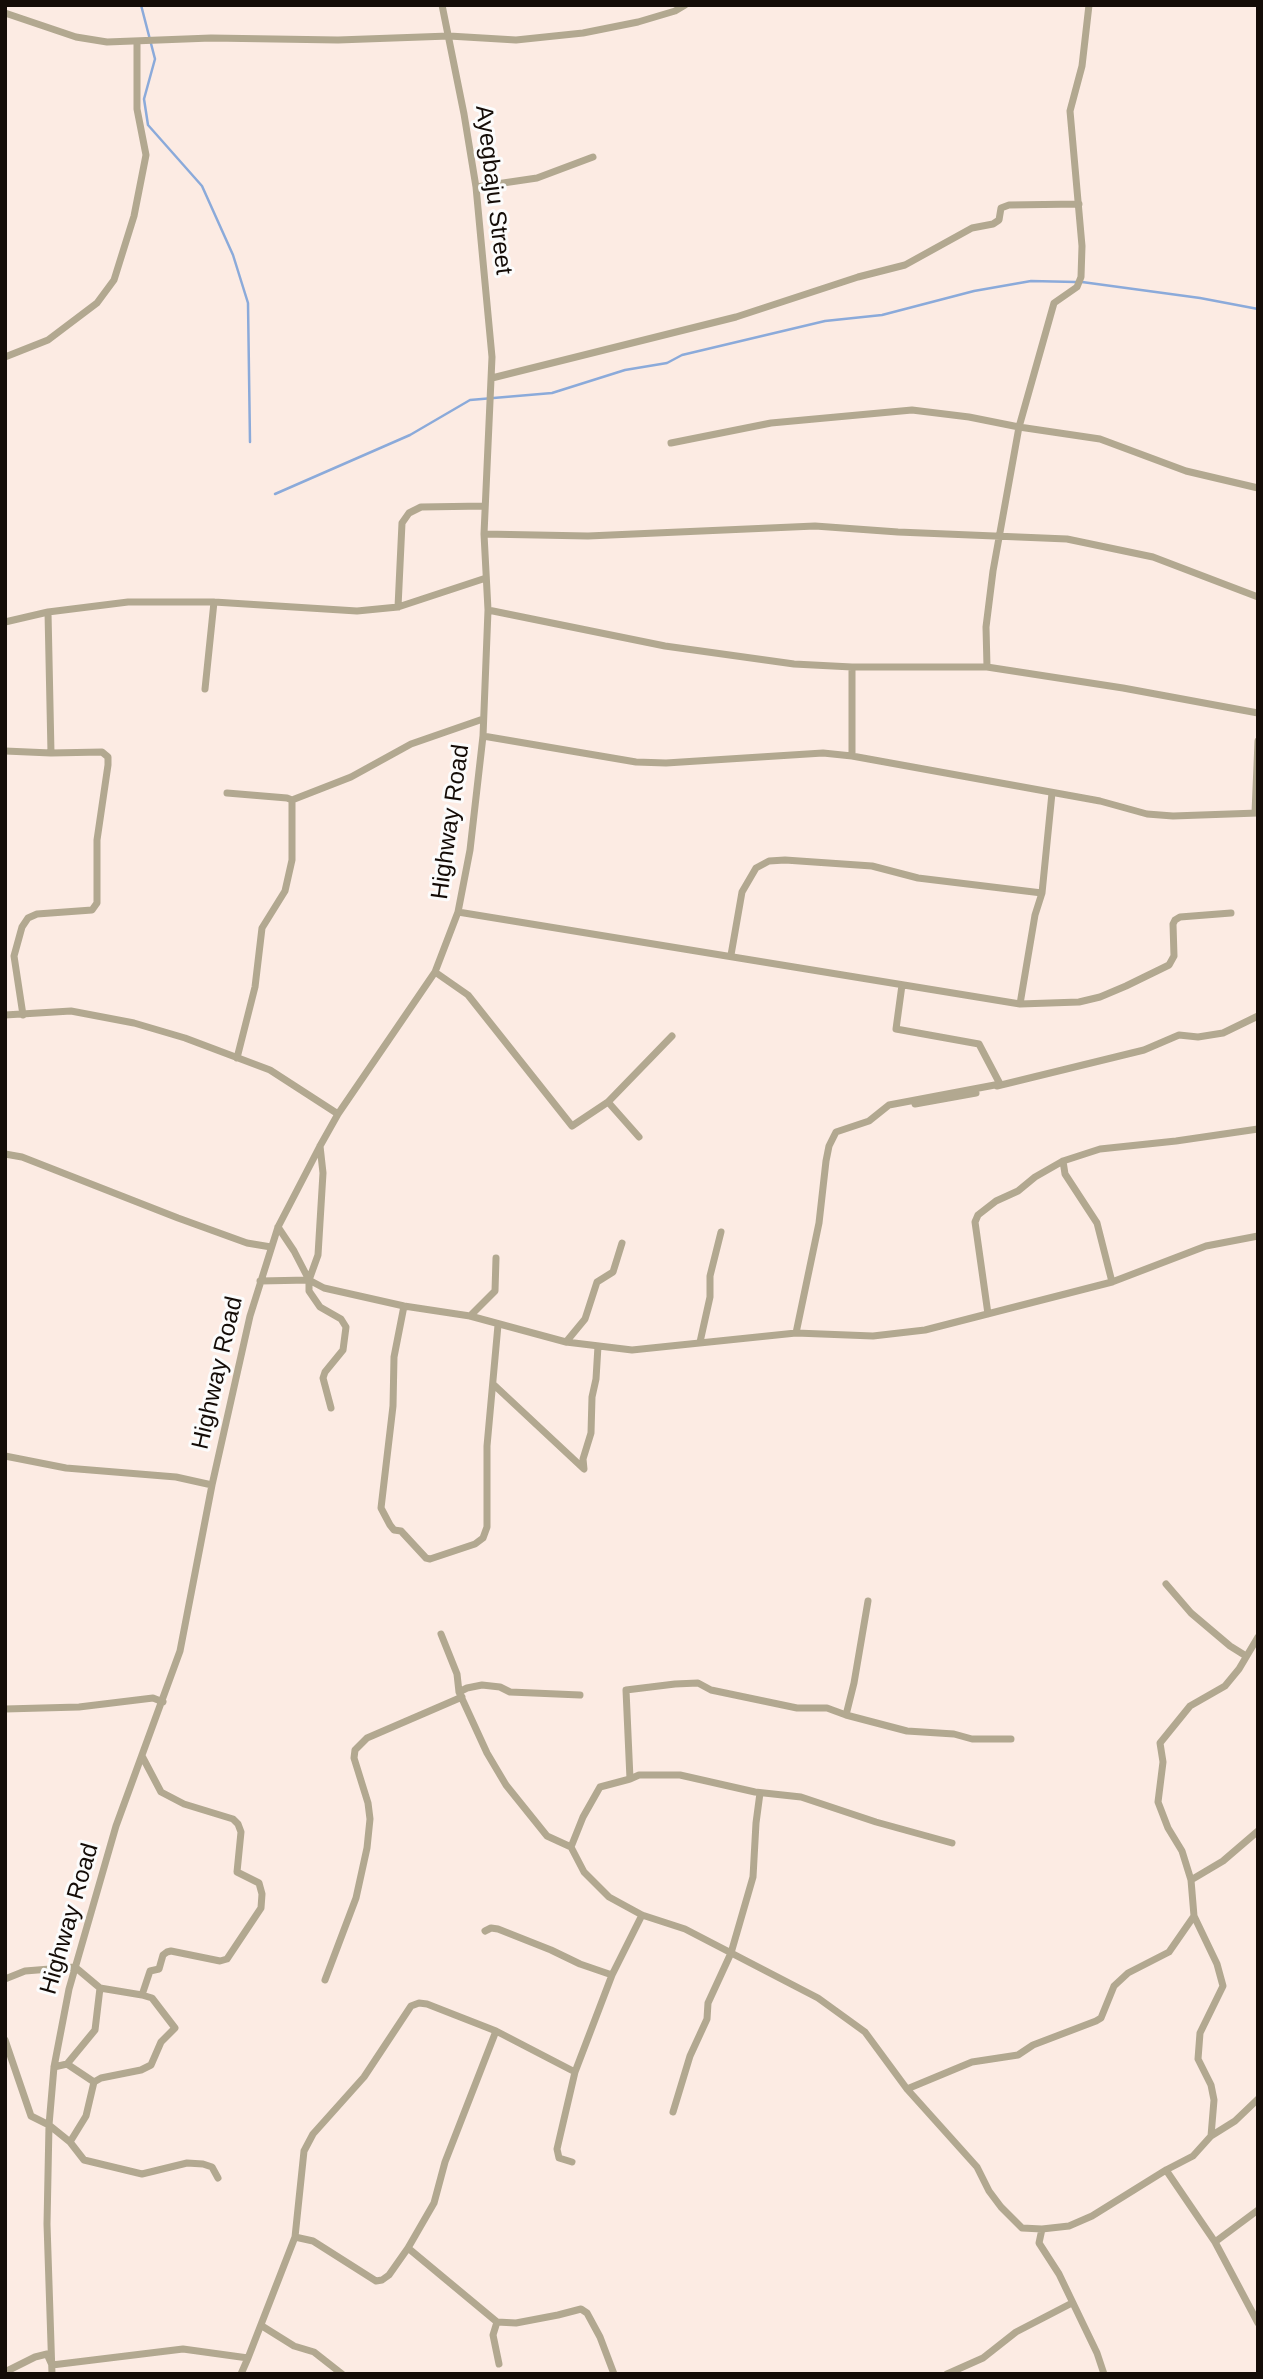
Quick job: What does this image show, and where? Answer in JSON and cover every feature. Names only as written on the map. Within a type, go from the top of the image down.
[{"type":"street","name":"Ayegbaju Street","points":[[442,5],[481,224],[492,380],[488,413]]},
{"type":"street","points":[[5,13],[76,37],[107,42],[449,36],[516,40],[583,33],[638,22],[675,11],[685,5]]},
{"type":"street","points":[[987,667],[986,628],[993,572],[1019,427],[1054,303],[1077,286],[1081,277],[1083,246],[1070,111],[1082,66],[1089,5]]},
{"type":"street","points":[[5,357],[48,341],[97,303],[114,280],[134,216],[146,155],[136,109],[138,41]]},
{"type":"street","points":[[476,187],[537,178],[593,157]]},
{"type":"street","points":[[492,380],[736,317],[858,277],[905,265],[972,228],[993,225],[999,220],[1001,208],[1009,205],[1079,204]]},
{"type":"street","points":[[671,443],[771,423],[912,410],[1100,439],[1186,471],[1258,488]]},
{"type":"street","name":"Highway Road","points":[[52,2369],[47,2224],[49,2125],[54,2067],[75,1967],[116,1826],[180,1651],[212,1485],[260,1281],[278,1227],[320,1146],[338,1114],[435,972],[457,912],[470,850],[483,736],[488,610],[484,534],[488,413]]},
{"type":"street","points":[[398,607],[402,523],[409,513],[421,507],[485,506]]},
{"type":"street","points":[[484,534],[588,536],[815,526],[1067,539],[1153,556],[1258,597]]},
{"type":"street","points":[[5,622],[48,612],[128,602],[214,602],[357,611],[398,607],[486,578]]},
{"type":"street","points":[[205,689],[214,602]]},
{"type":"street","points":[[488,610],[665,646],[794,664],[987,667],[1258,713]]},
{"type":"street","points":[[48,612],[51,753]]},
{"type":"street","points":[[852,667],[852,756]]},
{"type":"street","points":[[227,793],[292,800],[351,777],[411,744],[483,719]]},
{"type":"street","points":[[483,736],[636,762],[666,763],[823,753],[852,756],[1100,801],[1147,814],[1173,816],[1256,813],[1258,741]]},
{"type":"street","points":[[5,751],[102,752],[108,757],[97,840],[97,903],[92,910],[56,911],[28,918],[22,927],[14,956],[23,1015]]},
{"type":"street","points":[[1020,1004],[1035,915],[1042,892],[1052,793]]},
{"type":"street","points":[[237,1058],[255,987],[262,928],[285,891],[292,860],[292,800]]},
{"type":"street","points":[[731,955],[742,892],[756,869],[769,861],[872,866],[918,878],[1042,892]]},
{"type":"street","points":[[457,912],[1020,1004],[1079,1002],[1101,997],[1169,965],[1172,961],[1175,920],[1180,917],[1231,913]]},
{"type":"street","points":[[5,956],[14,956]]},
{"type":"street","points":[[435,972],[467,995],[569,1124],[576,1125],[608,1102],[672,1036]]},
{"type":"street","points":[[796,1333],[818,1223],[829,1146],[836,1132],[869,1121],[889,1105],[1000,1084],[979,1044],[896,1029],[902,985]]},
{"type":"street","points":[[5,1015],[71,1011],[134,1023],[185,1038],[270,1070],[338,1114]]},
{"type":"street","points":[[883,1111],[974,1094],[1004,1084],[1123,1056],[1180,1035],[1198,1037],[1223,1033],[1258,1016]]},
{"type":"street","points":[[608,1102],[639,1137]]},
{"type":"street","points":[[988,1314],[975,1222],[978,1215],[996,1201],[1018,1191],[1035,1177],[1063,1161],[1100,1150],[1258,1129]]},
{"type":"street","points":[[320,1146],[323,1173],[318,1255],[309,1280],[309,1292],[314,1301],[341,1319],[346,1327],[343,1350],[323,1378],[331,1408]]},
{"type":"street","points":[[5,1154],[22,1157],[178,1219],[247,1242],[271,1247]]},
{"type":"street","points":[[1063,1161],[1065,1174],[1097,1223],[1104,1242],[1112,1282]]},
{"type":"street","points":[[278,1227],[309,1280]]},
{"type":"street","points":[[700,1342],[710,1297],[710,1276],[721,1232]]},
{"type":"street","points":[[260,1281],[309,1280],[324,1288],[404,1306],[470,1316],[566,1342],[632,1350],[796,1333],[873,1336],[925,1330],[1112,1282],[1206,1246],[1258,1236]]},
{"type":"street","points":[[566,1342],[585,1319],[597,1282],[613,1272],[622,1242]]},
{"type":"street","points":[[470,1316],[495,1291],[496,1258]]},
{"type":"street","points":[[404,1306],[394,1357],[393,1406],[380,1504],[394,1530],[401,1531],[426,1558],[435,1558],[475,1544],[483,1538],[487,1527],[487,1446],[498,1325]]},
{"type":"street","points":[[494,1384],[584,1469],[583,1460],[591,1433],[598,1346]]},
{"type":"street","points":[[5,1456],[66,1468],[176,1477],[212,1485]]},
{"type":"street","points":[[1166,1584],[1191,1613],[1246,1656]]},
{"type":"street","points":[[846,1715],[868,1601]]},
{"type":"street","points":[[441,1634],[457,1674],[460,1695],[487,1753],[506,1785],[547,1836],[570,1846],[584,1872],[609,1897],[642,1915],[685,1929],[818,1998],[865,2032],[907,2089],[977,2167],[989,2191],[1021,2228],[1069,2226],[1092,2216],[1193,2156],[1211,2136],[1234,2121],[1258,2099]]},
{"type":"street","points":[[1211,2136],[1214,2099],[1211,2085],[1198,2059],[1200,2033],[1223,1986],[1217,1964],[1194,1916],[1191,1880],[1182,1851],[1168,1828],[1158,1802],[1163,1762],[1160,1743],[1191,1706],[1225,1686],[1239,1669],[1258,1637]]},
{"type":"street","points":[[630,1779],[626,1690],[662,1685],[698,1683],[711,1690],[797,1708],[827,1708],[907,1731],[954,1734],[972,1739],[1011,1739]]},
{"type":"street","points":[[325,1980],[356,1898],[367,1848],[370,1819],[368,1802],[356,1766],[355,1750],[367,1738],[460,1695],[467,1688],[482,1685],[500,1687],[510,1692],[580,1695]]},
{"type":"street","points":[[5,1709],[79,1707],[153,1698],[163,1702]]},
{"type":"street","points":[[142,1756],[161,1792],[184,1804],[233,1819],[238,1824],[240,1832],[237,1872],[259,1883],[262,1894],[261,1908],[227,1959],[220,1961],[167,1952],[163,1955],[159,1969],[150,1972],[142,1995]]},
{"type":"street","points":[[570,1846],[600,1787],[639,1775],[680,1775],[760,1793],[801,1797],[951,1843]]},
{"type":"street","points":[[673,2112],[690,2056],[707,2019],[708,2003],[731,1953],[753,1877],[760,1793]]},
{"type":"street","points":[[1191,1880],[1223,1861],[1258,1831]]},
{"type":"street","points":[[572,2162],[559,2158],[557,2149],[575,2072],[612,1975],[642,1915]]},
{"type":"street","points":[[907,2089],[972,2062],[1018,2055],[1033,2045],[1101,2018],[1114,1986],[1128,1973],[1169,1952],[1194,1916]]},
{"type":"street","points":[[485,1931],[498,1929],[612,1975]]},
{"type":"street","points":[[5,1979],[25,1971],[75,1967],[100,1987],[152,1998],[175,2028],[161,2042],[151,2065],[94,2082],[86,2116],[70,2141]]},
{"type":"street","points":[[54,2067],[67,2063],[95,2030],[100,1987]]},
{"type":"street","points":[[241,2374],[295,2237],[304,2151],[313,2134],[364,2077],[411,2006],[427,2004],[496,2031],[575,2072]]},
{"type":"street","points":[[295,2237],[313,2241],[376,2281],[389,2275],[434,2203],[445,2162],[496,2031]]},
{"type":"street","points":[[5,2040],[31,2116],[49,2125],[70,2141],[84,2160],[142,2174],[187,2163],[203,2164],[212,2167],[218,2178]]},
{"type":"street","points":[[67,2063],[94,2082]]},
{"type":"street","points":[[1166,2170],[1215,2242],[1258,2323]]},
{"type":"street","points":[[1215,2242],[1258,2210]]},
{"type":"street","points":[[1042,2229],[1039,2243],[1059,2274],[1097,2353],[1104,2374]]},
{"type":"street","points":[[408,2248],[497,2322],[516,2323],[581,2309],[587,2313],[600,2337],[614,2374]]},
{"type":"street","points":[[947,2374],[983,2358],[1016,2332],[1072,2303]]},
{"type":"street","points":[[497,2322],[494,2335],[499,2364]]},
{"type":"street","points":[[262,2326],[294,2346],[314,2352],[342,2374]]},
{"type":"street","points":[[5,2372],[47,2354],[52,2369],[183,2349],[248,2358]]},
{"type":"waterway","points":[[141,5],[155,59],[144,99],[148,125],[202,186],[233,255],[248,303],[250,442]]},
{"type":"waterway","points":[[275,494],[410,435],[470,400],[552,393],[625,370],[667,363],[682,355],[825,321],[882,315],[974,291],[1031,281],[1076,282]]},
{"type":"waterway","points":[[1082,282],[1258,309]]}]
